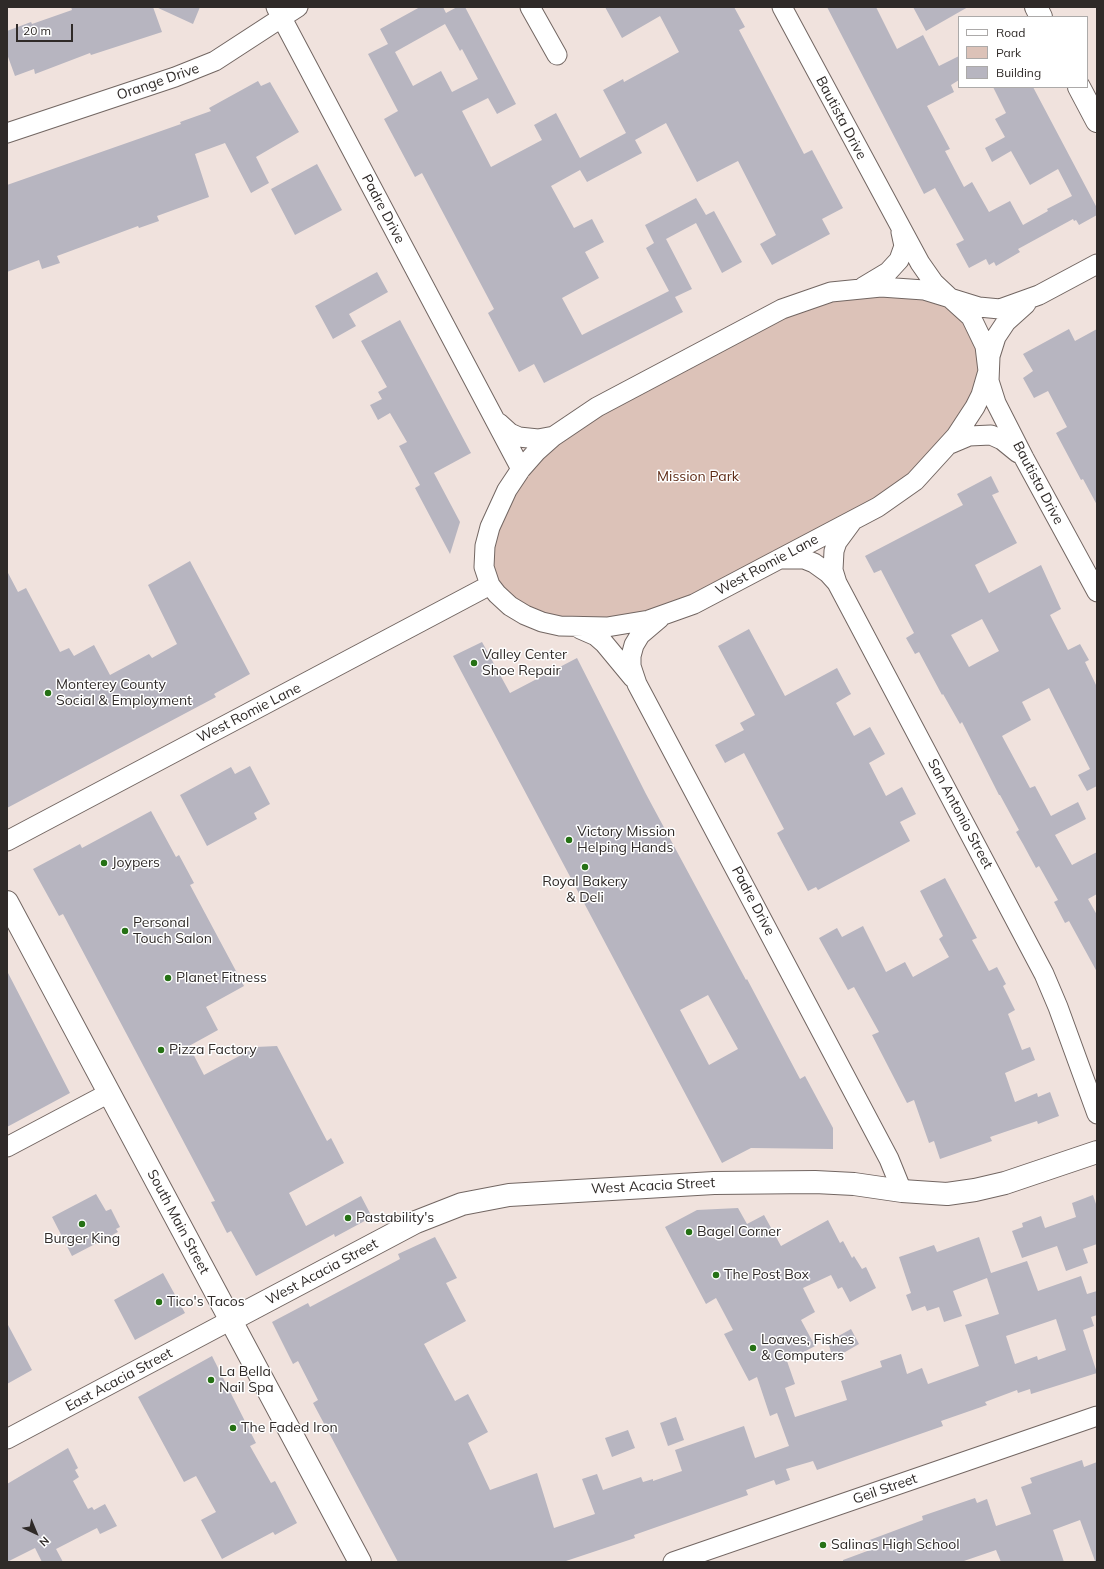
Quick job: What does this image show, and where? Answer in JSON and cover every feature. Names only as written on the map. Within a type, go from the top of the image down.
[{"type":"street","name":"Orange Drive","points":[[7,133],[197,69],[230,53],[278,12],[298,7]]},
{"type":"street","points":[[530,7],[557,55]]},
{"type":"street","name":"Bautista Drive","points":[[782,7],[900,228],[928,275],[950,298]]},
{"type":"street","points":[[1036,7],[1040,16]]},
{"type":"street","name":"Padre Drive","points":[[278,12],[490,410]]},
{"type":"street","points":[[1080,88],[1097,121]]},
{"type":"street","points":[[860,288],[888,272],[899,260],[904,246],[900,228]]},
{"type":"street","name":"West Romie Lane","points":[[1039,295],[1000,309],[979,307],[924,290],[902,288],[860,288],[831,292],[782,309],[597,407],[554,436],[536,452],[521,469],[507,490],[490,527],[485,546],[484,567],[490,585],[510,606],[542,622],[577,628],[607,627],[661,617],[694,604],[852,521],[898,494],[920,476],[950,444],[975,407],[981,395],[994,345],[1000,330],[1013,314],[1039,295],[1097,264]]},
{"type":"street","name":"West Romie Lane","points":[[950,298],[967,313],[976,326],[985,346],[988,371]]},
{"type":"street","name":"Bautista Drive","points":[[988,371],[989,382],[996,403],[1024,458],[1097,592]]},
{"type":"street","points":[[490,410],[504,429],[519,437],[538,439],[554,436]]},
{"type":"street","points":[[490,410],[521,469]]},
{"type":"street","points":[[950,444],[969,436],[991,435],[1002,440],[1024,458]]},
{"type":"street","name":"San Antonio Street","points":[[852,521],[837,542],[834,550],[832,559],[833,570],[837,583],[1044,974],[1058,1007],[1097,1114]]},
{"type":"street","points":[[779,559],[804,559],[822,568],[837,583]]},
{"type":"street","name":"West Romie Lane","points":[[7,841],[490,585]]},
{"type":"street","name":"Padre Drive","points":[[661,617],[640,635],[634,645],[631,656],[631,666],[637,684],[889,1159],[902,1191]]},
{"type":"street","points":[[577,628],[596,636],[604,643],[637,684]]},
{"type":"street","name":"South Main Street","points":[[7,902],[360,1562]]},
{"type":"street","points":[[7,1147],[109,1092]]},
{"type":"street","name":"West Acacia Street","points":[[231,1320],[416,1222],[462,1204],[509,1195],[714,1183],[815,1182],[854,1184],[902,1191],[947,1194],[975,1190],[1011,1181],[1097,1152]]},
{"type":"street","name":"East Acacia Street","points":[[7,1439],[231,1320]]},
{"type":"street","name":"Geil Street","points":[[673,1562],[1097,1416]]},
{"type":"green space","name":"Mission Park","points":[[881,287],[963,310],[988,371],[933,464],[694,604],[577,628],[497,594],[485,546],[536,452],[782,309]]},
{"type":"building","points":[[71,7],[153,7],[162,32],[91,55],[90,53],[35,74],[34,69],[15,76],[7,54],[7,31],[72,10]]},
{"type":"building","points":[[156,7],[200,7],[193,24]]},
{"type":"building","points":[[420,7],[443,7],[446,13],[457,7],[465,7],[516,104],[497,114],[488,98],[462,111],[491,167],[542,140],[534,125],[556,113],[580,158],[626,133],[603,90],[623,79],[624,82],[679,52],[660,16],[622,38],[605,7],[734,7],[745,27],[739,30],[804,154],[812,150],[843,208],[822,219],[830,234],[772,265],[760,244],[776,235],[738,161],[697,182],[666,123],[635,140],[642,153],[587,182],[580,170],[551,186],[574,228],[592,219],[604,242],[585,252],[599,278],[562,298],[582,335],[669,291],[646,248],[654,243],[645,225],[696,198],[706,215],[714,211],[742,262],[722,273],[696,223],[666,239],[692,289],[675,297],[683,312],[544,383],[534,364],[519,372],[488,313],[494,309],[422,173],[415,177],[384,119],[398,111],[368,54],[388,44],[380,29]],"holes":[[[445,24],[460,51],[462,49],[478,79],[452,92],[441,71],[413,86],[395,52]]]},
{"type":"building","points":[[827,7],[876,7],[897,49],[923,35],[939,66],[958,56],[958,81],[951,85],[954,92],[927,106],[950,149],[945,151],[964,187],[972,182],[989,212],[1010,201],[1023,225],[1048,211],[1047,209],[1072,196],[1058,169],[1030,185],[1011,151],[992,162],[985,148],[1005,137],[995,119],[1006,113],[994,88],[1034,88],[1097,208],[1097,215],[1079,225],[1076,220],[1074,221],[1073,219],[1018,249],[1020,252],[996,266],[994,262],[989,265],[986,259],[969,268],[956,244],[964,240],[935,188],[924,194]]},
{"type":"building","points":[[913,7],[968,7],[926,31]]},
{"type":"building","points":[[258,81],[261,86],[270,82],[299,132],[256,157],[269,183],[251,193],[225,143],[195,154],[209,197],[157,216],[159,221],[139,228],[138,226],[57,256],[60,263],[42,269],[39,260],[7,272],[7,185],[181,124],[180,122],[211,111],[209,108]]},
{"type":"building","points":[[317,164],[342,210],[295,235],[271,189]]},
{"type":"building","points":[[377,272],[388,292],[349,314],[356,326],[333,339],[315,306]]},
{"type":"building","points":[[400,320],[471,453],[434,473],[460,522],[450,554],[415,488],[420,485],[399,446],[407,442],[390,413],[378,420],[370,405],[382,399],[378,392],[387,387],[361,341]]},
{"type":"building","points":[[1069,329],[1075,341],[1097,329],[1097,505],[1083,479],[1081,480],[1056,433],[1067,427],[1048,391],[1034,398],[1023,378],[1033,371],[1023,354]]},
{"type":"building","points":[[991,476],[999,492],[992,495],[1017,543],[975,565],[989,593],[1041,565],[1061,609],[1050,615],[1068,650],[1080,644],[1089,660],[1085,662],[1097,687],[1097,786],[1087,791],[1078,775],[1090,769],[1049,688],[1022,702],[1031,720],[1002,736],[1030,788],[1035,786],[1051,816],[1078,802],[1086,819],[1055,835],[1072,865],[1097,852],[1097,894],[1088,899],[1097,915],[1097,972],[1069,921],[1065,923],[1054,902],[1058,900],[1039,866],[1036,868],[1016,832],[1019,830],[999,795],[962,722],[960,724],[943,694],[942,695],[919,652],[915,654],[906,638],[914,633],[881,570],[874,573],[865,556],[963,505],[957,494]],"holes":[[[982,619],[999,651],[969,667],[951,635]]]},
{"type":"building","points":[[190,561],[250,674],[214,694],[216,697],[7,808],[7,571],[18,592],[26,588],[60,652],[69,648],[74,656],[94,645],[110,675],[149,654],[152,658],[177,644],[148,585]]},
{"type":"building","points":[[749,629],[785,696],[837,668],[851,694],[836,703],[854,736],[870,727],[885,754],[869,763],[886,796],[902,787],[916,814],[900,822],[910,841],[818,890],[816,887],[808,891],[777,833],[784,829],[744,753],[725,763],[715,745],[744,730],[740,723],[755,715],[718,646]]},
{"type":"building","points":[[482,642],[510,693],[577,658],[646,794],[746,980],[747,979],[800,1079],[805,1076],[833,1128],[833,1149],[751,1148],[722,1163],[453,656]],"holes":[[[708,995],[738,1049],[709,1065],[680,1010]]]},
{"type":"building","points":[[250,766],[270,804],[254,813],[257,819],[207,846],[180,795],[231,767],[235,774]]},
{"type":"building","points":[[151,811],[176,857],[179,855],[194,883],[190,885],[244,986],[206,1007],[218,1030],[189,1046],[204,1075],[256,1047],[277,1046],[327,1141],[331,1138],[344,1163],[289,1193],[306,1226],[361,1196],[372,1217],[335,1237],[334,1234],[256,1276],[231,1231],[227,1233],[211,1202],[215,1201],[63,914],[59,916],[33,869],[80,844],[82,848]]},
{"type":"building","points":[[945,878],[977,938],[972,940],[989,971],[997,967],[1006,984],[1003,986],[1015,1010],[1008,1014],[1022,1050],[1030,1047],[1035,1060],[1005,1073],[1015,1102],[1037,1093],[1038,1097],[1050,1092],[1059,1116],[1038,1124],[1037,1121],[990,1137],[992,1141],[940,1159],[934,1141],[929,1143],[914,1100],[907,1103],[872,1035],[879,1032],[854,987],[848,990],[819,938],[837,928],[842,937],[863,926],[886,972],[905,962],[913,977],[949,957],[939,939],[943,936],[920,891]]},
{"type":"building","points":[[7,971],[70,1093],[7,1127]]},
{"type":"building","points":[[96,1194],[106,1211],[111,1209],[120,1227],[116,1229],[118,1232],[72,1256],[52,1217]]},
{"type":"building","points":[[1093,1195],[1097,1207],[1097,1244],[1083,1249],[1088,1263],[1066,1271],[1057,1246],[1022,1258],[1012,1231],[1023,1227],[1022,1223],[1041,1216],[1045,1228],[1076,1217],[1072,1203]]},
{"type":"building","points":[[738,1208],[747,1224],[764,1215],[781,1246],[828,1220],[840,1243],[843,1241],[852,1258],[854,1256],[862,1269],[866,1267],[876,1288],[850,1302],[842,1287],[838,1289],[831,1275],[803,1288],[815,1312],[801,1320],[815,1346],[787,1361],[795,1384],[785,1388],[795,1417],[847,1400],[841,1381],[882,1367],[880,1361],[901,1354],[907,1374],[922,1368],[928,1384],[979,1366],[965,1325],[999,1314],[987,1278],[953,1291],[962,1316],[944,1322],[939,1307],[927,1311],[925,1306],[912,1311],[906,1295],[911,1293],[899,1257],[934,1245],[937,1252],[979,1237],[991,1273],[1027,1261],[1038,1291],[1081,1276],[1087,1294],[1097,1291],[1097,1315],[1091,1317],[1094,1326],[1083,1330],[1097,1373],[1031,1394],[1030,1389],[1018,1393],[1017,1390],[985,1402],[987,1405],[941,1421],[943,1426],[817,1470],[813,1461],[786,1469],[790,1480],[776,1485],[774,1480],[746,1490],[748,1495],[634,1535],[635,1538],[563,1562],[398,1562],[313,1403],[318,1400],[298,1361],[293,1364],[272,1322],[308,1303],[310,1307],[400,1259],[398,1254],[435,1237],[457,1278],[446,1283],[466,1321],[424,1344],[455,1401],[468,1394],[488,1432],[468,1443],[490,1490],[537,1473],[554,1528],[595,1514],[582,1479],[597,1474],[603,1490],[641,1477],[643,1482],[653,1479],[653,1481],[682,1471],[675,1450],[744,1426],[755,1458],[789,1446],[777,1413],[770,1416],[757,1377],[749,1381],[724,1334],[733,1330],[716,1298],[706,1304],[665,1227],[697,1210]],"holes":[[[1056,1319],[1066,1350],[1038,1360],[1037,1356],[1015,1364],[1006,1336]]]},
{"type":"building","points":[[163,1273],[185,1313],[135,1340],[114,1300]]},
{"type":"building","points":[[7,1323],[32,1370],[7,1384]]},
{"type":"building","points":[[851,1329],[859,1344],[833,1359],[828,1342]]},
{"type":"building","points":[[212,1356],[256,1443],[250,1446],[271,1483],[275,1481],[297,1523],[275,1535],[273,1532],[222,1559],[201,1520],[216,1512],[196,1476],[184,1482],[138,1397]]},
{"type":"building","points":[[676,1417],[684,1440],[668,1446],[660,1423]]},
{"type":"building","points":[[628,1430],[635,1448],[612,1457],[605,1438]]},
{"type":"building","points":[[68,1448],[78,1468],[75,1470],[79,1477],[73,1481],[88,1509],[92,1507],[94,1510],[105,1504],[117,1526],[100,1534],[97,1528],[56,1549],[63,1562],[42,1562],[35,1548],[7,1562],[7,1484]]},
{"type":"building","points":[[1082,1460],[1084,1467],[1097,1462],[1097,1561],[1095,1561],[1080,1520],[1053,1530],[1064,1562],[1001,1562],[996,1550],[961,1562],[843,1562],[843,1560],[870,1550],[867,1541],[923,1520],[922,1516],[975,1498],[977,1503],[987,1499],[996,1526],[1031,1514],[1021,1487],[1032,1483],[1030,1478]]},
{"type":"place","name":"Valley Center Shoe Repair","points":[[474,663]]},
{"type":"place","name":"Monterey County Social & Employment","points":[[48,693]]},
{"type":"place","name":"Victory Mission Helping Hands","points":[[569,840]]},
{"type":"place","name":"Joypers","points":[[104,863]]},
{"type":"place","name":"Royal Bakery & Deli","points":[[585,867]]},
{"type":"place","name":"Personal Touch Salon","points":[[125,931]]},
{"type":"place","name":"Planet Fitness","points":[[168,978]]},
{"type":"place","name":"Pizza Factory","points":[[161,1050]]},
{"type":"place","name":"Pastability's","points":[[348,1218]]},
{"type":"place","name":"Burger King","points":[[82,1224]]},
{"type":"place","name":"Bagel Corner","points":[[689,1232]]},
{"type":"place","name":"The Post Box","points":[[716,1275]]},
{"type":"place","name":"Tico's Tacos","points":[[159,1302]]},
{"type":"place","name":"Loaves, Fishes & Computers","points":[[753,1348]]},
{"type":"place","name":"La Bella Nail Spa","points":[[211,1380]]},
{"type":"place","name":"The Faded Iron","points":[[233,1428]]},
{"type":"place","name":"Salinas High School","points":[[823,1545]]}]
